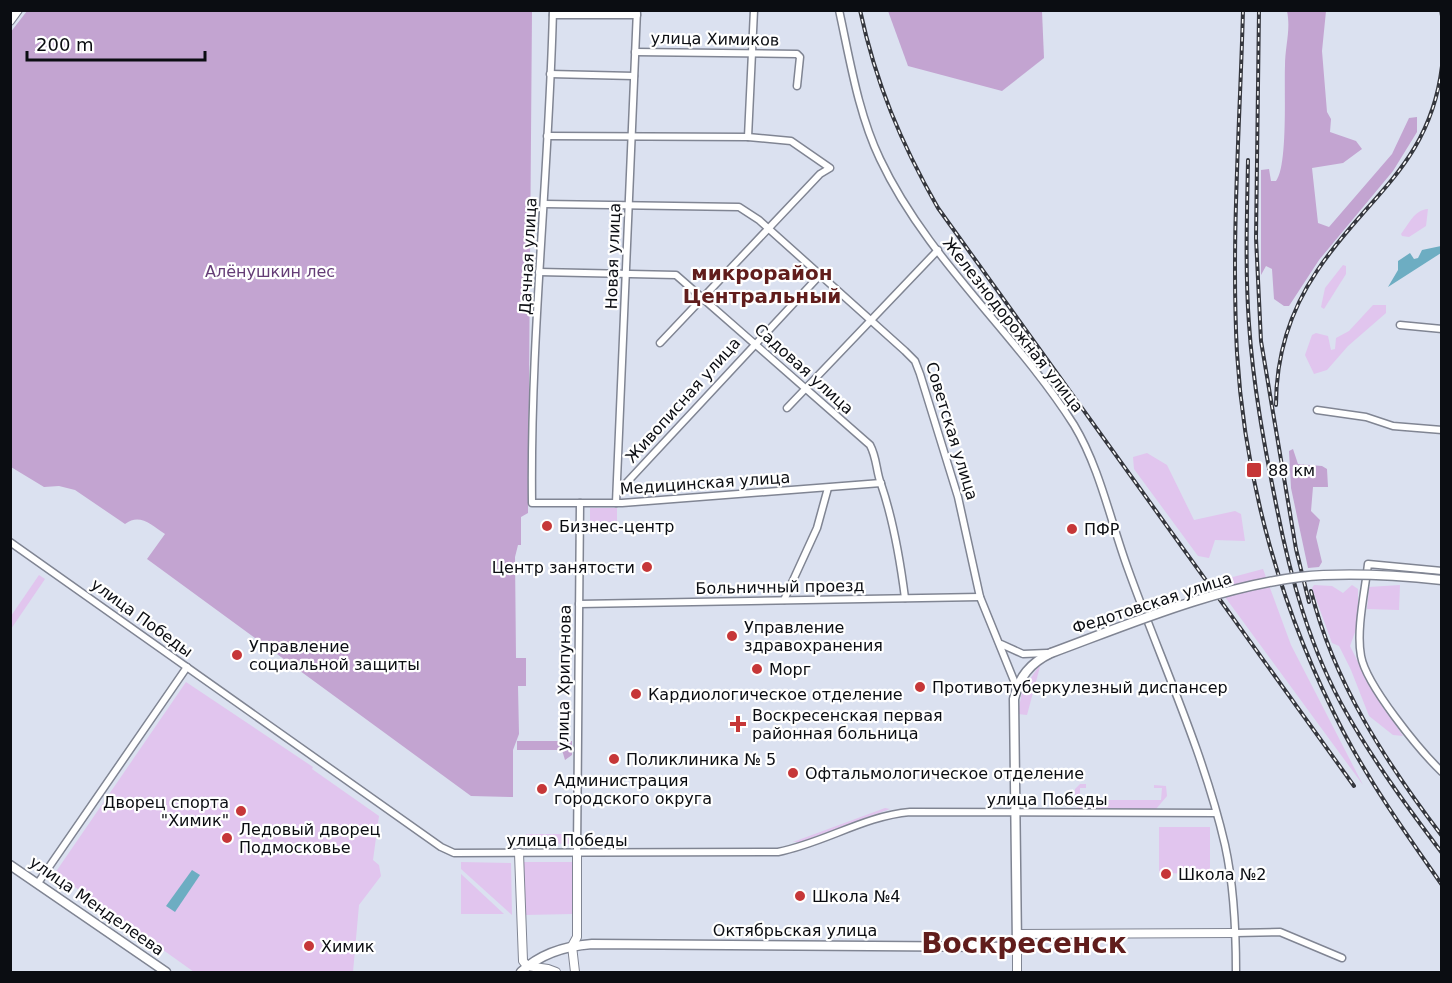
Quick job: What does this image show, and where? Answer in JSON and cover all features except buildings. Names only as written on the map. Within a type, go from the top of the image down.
[{"type":"main road","name":"Федотовская улица","points":[[1051,653],[1180,606],[1274,582],[1341,574],[1442,580]]},
{"type":"main road","name":"Советская улица","points":[[1017,946],[1013,709],[1017,688],[1033,664],[1051,653]]},
{"type":"main road","name":"улица Менделеева","points":[[10,865],[166,972]]},
{"type":"main road","name":"Октябрьская улица","points":[[524,969],[544,955],[572,946],[1017,946]]},
{"type":"street","points":[[10,21],[18,10]]},
{"type":"street","points":[[748,137],[754,10]]},
{"type":"street","name":"Железнодорожная улица","points":[[839,10],[861,106],[879,157],[903,202],[994,323],[1046,385],[1075,428],[1090,458],[1116,537],[1200,761],[1216,813],[1225,847],[1236,933],[1236,972]]},
{"type":"street","points":[[553,13],[637,13]]},
{"type":"street","name":"Дачная улица","points":[[532,502],[531,412],[545,204],[553,13]]},
{"type":"street","name":"Новая улица","points":[[616,503],[637,13]]},
{"type":"street","name":"улица Химиков","points":[[635,52],[797,54],[800,57],[797,86]]},
{"type":"street","points":[[550,74],[634,76]]},
{"type":"street","points":[[547,136],[748,137],[791,141],[830,168],[820,174],[660,343]]},
{"type":"street","name":"Советская улица","points":[[545,204],[739,207],[769,229],[872,319],[915,361],[958,497],[980,597],[1017,688]]},
{"type":"street","points":[[787,408],[938,250]]},
{"type":"street","name":"Садовая улица","points":[[539,272],[676,275],[870,445],[878,462],[880,483],[891,511],[905,598]]},
{"type":"street","name":"Живописная улица","points":[[617,493],[754,342],[820,275]]},
{"type":"street","points":[[1400,325],[1442,329]]},
{"type":"street","points":[[1317,410],[1366,417],[1393,426],[1442,430]]},
{"type":"street","name":"Медицинская улица","points":[[532,502],[616,503],[880,483]]},
{"type":"street","points":[[784,600],[817,528],[828,488]]},
{"type":"street","name":"улица Хрипунова","points":[[577,853],[577,606],[579,604],[580,503]]},
{"type":"street","name":"улица Победы","points":[[10,542],[449,852],[778,852],[802,846],[894,813],[1216,813]]},
{"type":"street","points":[[1442,571],[1368,564],[1360,646],[1362,661],[1378,690],[1425,756],[1442,772]]},
{"type":"street","name":"Больничный проезд","points":[[579,604],[980,597]]},
{"type":"street","points":[[1000,644],[1023,654],[1051,653]]},
{"type":"street","points":[[38,883],[187,667]]},
{"type":"street","points":[[519,853],[524,969],[548,969],[556,972]]},
{"type":"street","points":[[575,972],[572,946],[577,937],[577,853]]},
{"type":"street","points":[[1017,934],[1280,932],[1342,958]]},
{"type":"street","name":"Советская улица","points":[[1017,946],[1017,972]]},
{"type":"shaded area","points":[[1428,209],[1426,226],[1409,237],[1402,236],[1401,234],[1415,215]]},
{"type":"shaded area","points":[[1343,265],[1346,266],[1346,274],[1324,309],[1321,307],[1325,288]]},
{"type":"shaded area","points":[[1373,305],[1386,305],[1386,313],[1348,346],[1327,370],[1314,374],[1305,355],[1312,335],[1316,333],[1328,336],[1331,350],[1335,349],[1336,338],[1349,331]]},
{"type":"shaded area","points":[[1147,453],[1167,465],[1194,520],[1235,511],[1241,514],[1245,541],[1215,540],[1209,558],[1198,556],[1134,469],[1133,457]]},
{"type":"shaded area","points":[[590,508],[617,508],[617,522],[590,522]]},
{"type":"shaded area","points":[[1263,569],[1291,645],[1363,785],[1214,582]]},
{"type":"shaded area","points":[[39,575],[45,579],[11,629],[11,616]]},
{"type":"shaded area","points":[[1314,585],[1332,586],[1343,593],[1352,585],[1358,589],[1358,624],[1350,646],[1372,690],[1403,736],[1393,735],[1369,716],[1339,646],[1332,643],[1312,588]]},
{"type":"shaded area","points":[[1400,585],[1399,610],[1367,609],[1369,587]]},
{"type":"shaded area","points":[[1041,663],[1027,715],[1018,714],[1022,691]]},
{"type":"shaded area","name":"Ледовый дворец Подмосковье","points":[[186,682],[313,767],[312,769],[379,816],[373,860],[379,865],[381,876],[359,905],[353,972],[194,972],[55,873]]},
{"type":"shaded area","points":[[1080,784],[1086,784],[1086,788],[1080,788],[1080,800],[1161,800],[1162,788],[1154,788],[1154,785],[1166,786],[1167,796],[1156,809],[1079,809],[1075,804],[1075,789]]},
{"type":"shaded area","points":[[885,808],[890,809],[800,842],[793,842]]},
{"type":"shaded area","points":[[1159,827],[1210,827],[1210,874],[1159,873]]},
{"type":"shaded area","points":[[526,834],[569,834],[573,844],[524,843]]},
{"type":"shaded area","points":[[461,862],[511,863],[512,915],[461,869]]},
{"type":"shaded area","points":[[523,862],[573,862],[572,914],[525,915]]},
{"type":"shaded area","points":[[461,874],[504,914],[461,914]]},
{"type":"green space","name":"Алёнушкин лес","points":[[27,11],[532,11],[528,513],[521,517],[521,545],[518,545],[515,557],[516,658],[526,658],[526,686],[518,686],[519,734],[513,750],[513,797],[471,796],[147,559],[165,534],[155,527],[141,520],[125,524],[75,490],[59,486],[44,487],[11,467],[10,33]]},
{"type":"green space","points":[[888,11],[1042,11],[1044,58],[1002,91],[908,66]]},
{"type":"green space","points":[[1287,11],[1326,11],[1322,51],[1327,112],[1331,119],[1330,132],[1356,141],[1362,149],[1343,163],[1312,168],[1318,223],[1329,227],[1392,154],[1409,118],[1417,117],[1417,132],[1393,171],[1319,260],[1289,306],[1284,306],[1274,299],[1272,269],[1266,266],[1261,275],[1261,170],[1269,169],[1271,181],[1276,181],[1280,173],[1285,127]]},
{"type":"green space","points":[[1293,449],[1298,464],[1322,466],[1327,469],[1328,487],[1313,487],[1311,511],[1320,520],[1316,537],[1322,562],[1319,567],[1308,568],[1291,488],[1289,451]]},
{"type":"green space","points":[[517,741],[572,741],[572,755],[565,760],[562,750],[517,750]]},
{"type":"water","points":[[1441,246],[1441,253],[1388,287],[1398,270],[1398,261],[1410,253],[1414,259],[1418,258],[1422,250]]},
{"type":"water","points":[[192,870],[200,875],[175,912],[166,906]]},
{"type":"railway","points":[[860,10],[866,37],[891,112],[912,160],[938,208],[1354,786]]},
{"type":"railway","points":[[1243,10],[1235,224],[1235,310],[1241,402],[1258,500],[1285,596],[1322,688],[1366,772],[1442,885]]},
{"type":"railway","points":[[1259,10],[1256,238],[1261,341],[1296,549],[1309,602]]},
{"type":"railway","points":[[1441,10],[1442,16]]},
{"type":"railway","points":[[1276,405],[1282,352],[1299,302],[1307,286],[1336,245],[1410,155],[1424,129],[1435,100],[1442,66]]},
{"type":"railway","points":[[1248,160],[1247,283],[1253,369],[1272,482],[1295,585],[1322,664],[1347,714],[1392,785],[1442,853]]},
{"type":"railway","points":[[1311,591],[1333,658],[1364,720],[1401,779],[1442,836]]},
{"type":"place","name":"88 км","points":[[1254,470]]},
{"type":"place","name":"Бизнес-центр","points":[[547,526]]},
{"type":"place","name":"ПФР","points":[[1072,529]]},
{"type":"place","name":"Центр занятости","points":[[647,567]]},
{"type":"place","name":"Управление здравохранения","points":[[732,636]]},
{"type":"place","name":"Управление социальной защиты","points":[[237,655]]},
{"type":"place","name":"Морг","points":[[757,669]]},
{"type":"place","name":"Противотуберкулезный диспансер","points":[[920,687]]},
{"type":"place","name":"Кардиологическое отделение","points":[[636,694]]},
{"type":"place","name":"Воскресенская первая районная больница","points":[[738,724]]},
{"type":"place","name":"Поликлиника № 5","points":[[614,759]]},
{"type":"place","name":"Офтальмологическое отделение","points":[[793,773]]},
{"type":"place","name":"Администрация городского округа","points":[[542,789]]},
{"type":"place","name":"Дворец спорта \"Химик\"","points":[[241,811]]},
{"type":"place","name":"Ледовый дворец Подмосковье","points":[[227,838]]},
{"type":"place","name":"Школа №2","points":[[1166,874]]},
{"type":"place","name":"Школа №4","points":[[800,896]]},
{"type":"place","name":"Химик","points":[[309,946]]},
{"type":"district","name":"микрорайон Центральный","points":[[762,284]]},
{"type":"district","name":"Воскресенск","points":[[1024,943]]}]
